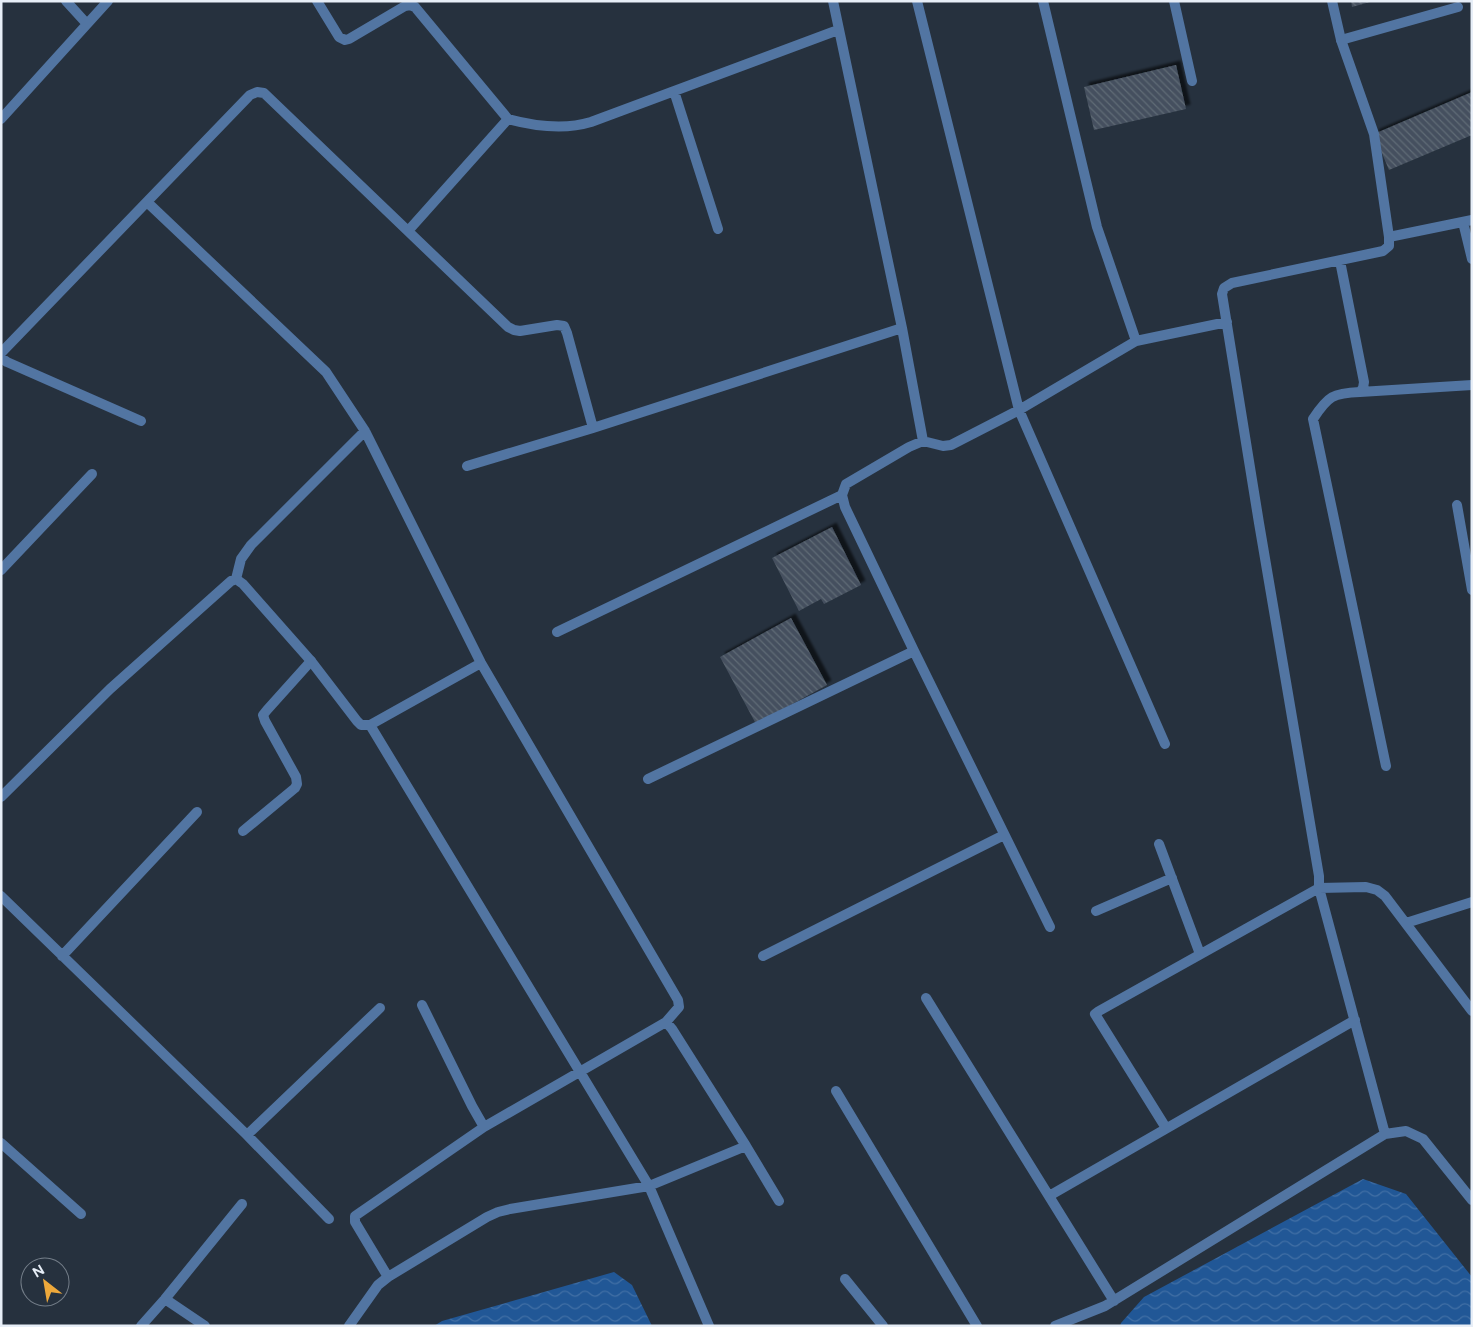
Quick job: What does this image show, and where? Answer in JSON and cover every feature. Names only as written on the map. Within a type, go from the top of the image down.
[{"type":"street","points":[[66,1],[87,24]]},
{"type":"street","points":[[1,118],[108,1]]},
{"type":"street","points":[[317,1],[339,37],[344,40],[405,6],[415,7],[508,119],[564,127],[591,122],[838,30]]},
{"type":"street","points":[[833,1],[902,328],[923,441]]},
{"type":"street","points":[[917,1],[1019,410],[1165,744]]},
{"type":"street","points":[[1043,1],[1097,227],[1136,341]]},
{"type":"street","points":[[1174,1],[1192,80]]},
{"type":"street","points":[[1332,1],[1341,40],[1374,134],[1389,246],[1383,251],[1232,284],[1224,288],[1222,294],[1319,876],[1319,888],[1385,1134]]},
{"type":"street","points":[[1341,40],[1458,7]]},
{"type":"street","points":[[674,91],[718,229]]},
{"type":"street","points":[[1,353],[250,95],[257,92],[264,94],[508,327],[520,331],[558,325],[564,326],[568,333],[593,428]]},
{"type":"street","points":[[408,231],[508,119]]},
{"type":"street","points":[[147,202],[326,372],[365,431],[481,663],[678,1000],[679,1007],[666,1022],[484,1127],[355,1216],[355,1222],[388,1277]]},
{"type":"street","points":[[1389,237],[1468,221],[1472,259]]},
{"type":"street","points":[[1340,261],[1364,382],[1360,392]]},
{"type":"street","points":[[1050,927],[914,651],[845,507],[842,495],[846,484],[909,446],[923,441],[943,446],[951,445],[1019,410],[1136,341],[1227,322]]},
{"type":"street","points":[[467,466],[593,428],[902,328]]},
{"type":"street","points":[[1,358],[141,421]]},
{"type":"street","points":[[1386,766],[1313,419],[1324,402],[1340,393],[1472,385]]},
{"type":"street","points":[[236,579],[241,558],[250,545],[365,431]]},
{"type":"street","points":[[1,570],[92,474]]},
{"type":"street","points":[[557,632],[842,495]]},
{"type":"street","points":[[1457,505],[1472,590]]},
{"type":"street","points":[[236,579],[243,584],[312,661],[362,724],[370,725],[481,663]]},
{"type":"street","points":[[1,797],[124,676],[231,581],[236,579]]},
{"type":"street","points":[[648,778],[914,651]]},
{"type":"street","points":[[243,831],[295,788],[297,784],[296,777],[263,715],[312,661]]},
{"type":"street","points":[[370,725],[649,1186],[709,1326]]},
{"type":"street","points":[[62,956],[197,812]]},
{"type":"street","points":[[763,956],[1004,835]]},
{"type":"street","points":[[1159,844],[1200,954]]},
{"type":"street","points":[[1096,911],[1172,878]]},
{"type":"street","points":[[1166,1128],[1095,1014],[1319,888],[1366,887],[1377,890],[1385,896],[1472,1011]]},
{"type":"street","points":[[1,896],[247,1135],[329,1220]]},
{"type":"street","points":[[1406,923],[1472,902]]},
{"type":"street","points":[[926,998],[1114,1301]]},
{"type":"street","points":[[422,1005],[467,1097],[484,1127]]},
{"type":"street","points":[[247,1135],[380,1008]]},
{"type":"street","points":[[1049,1196],[1355,1020]]},
{"type":"street","points":[[666,1022],[779,1201]]},
{"type":"street","points":[[836,1091],[977,1326]]},
{"type":"street","points":[[1055,1326],[1085,1315],[1114,1301],[1385,1134],[1406,1131],[1423,1139],[1472,1200]]},
{"type":"street","points":[[1,1143],[81,1214]]},
{"type":"street","points":[[349,1326],[378,1285],[388,1277],[498,1212],[649,1186],[746,1146]]},
{"type":"street","points":[[141,1326],[242,1204]]},
{"type":"street","points":[[845,1279],[883,1326]]},
{"type":"street","points":[[164,1299],[204,1326]]},
{"type":"street","points":[[1085,1315],[1090,1326]]},
{"type":"water","points":[[1363,1179],[1406,1194],[1472,1277],[1472,1326],[1120,1326],[1144,1297]]},
{"type":"water","points":[[614,1272],[632,1285],[652,1326],[434,1326],[442,1321]]},
{"type":"building","points":[[1351,1],[1370,1],[1370,2],[1352,7]]},
{"type":"building","points":[[1176,65],[1186,109],[1094,130],[1084,87]]},
{"type":"building","points":[[1472,92],[1472,135],[1389,170],[1374,134]]},
{"type":"building","points":[[832,527],[861,585],[824,604],[821,599],[799,611],[772,558]]},
{"type":"building","points":[[791,618],[827,685],[756,724],[720,657]]}]
